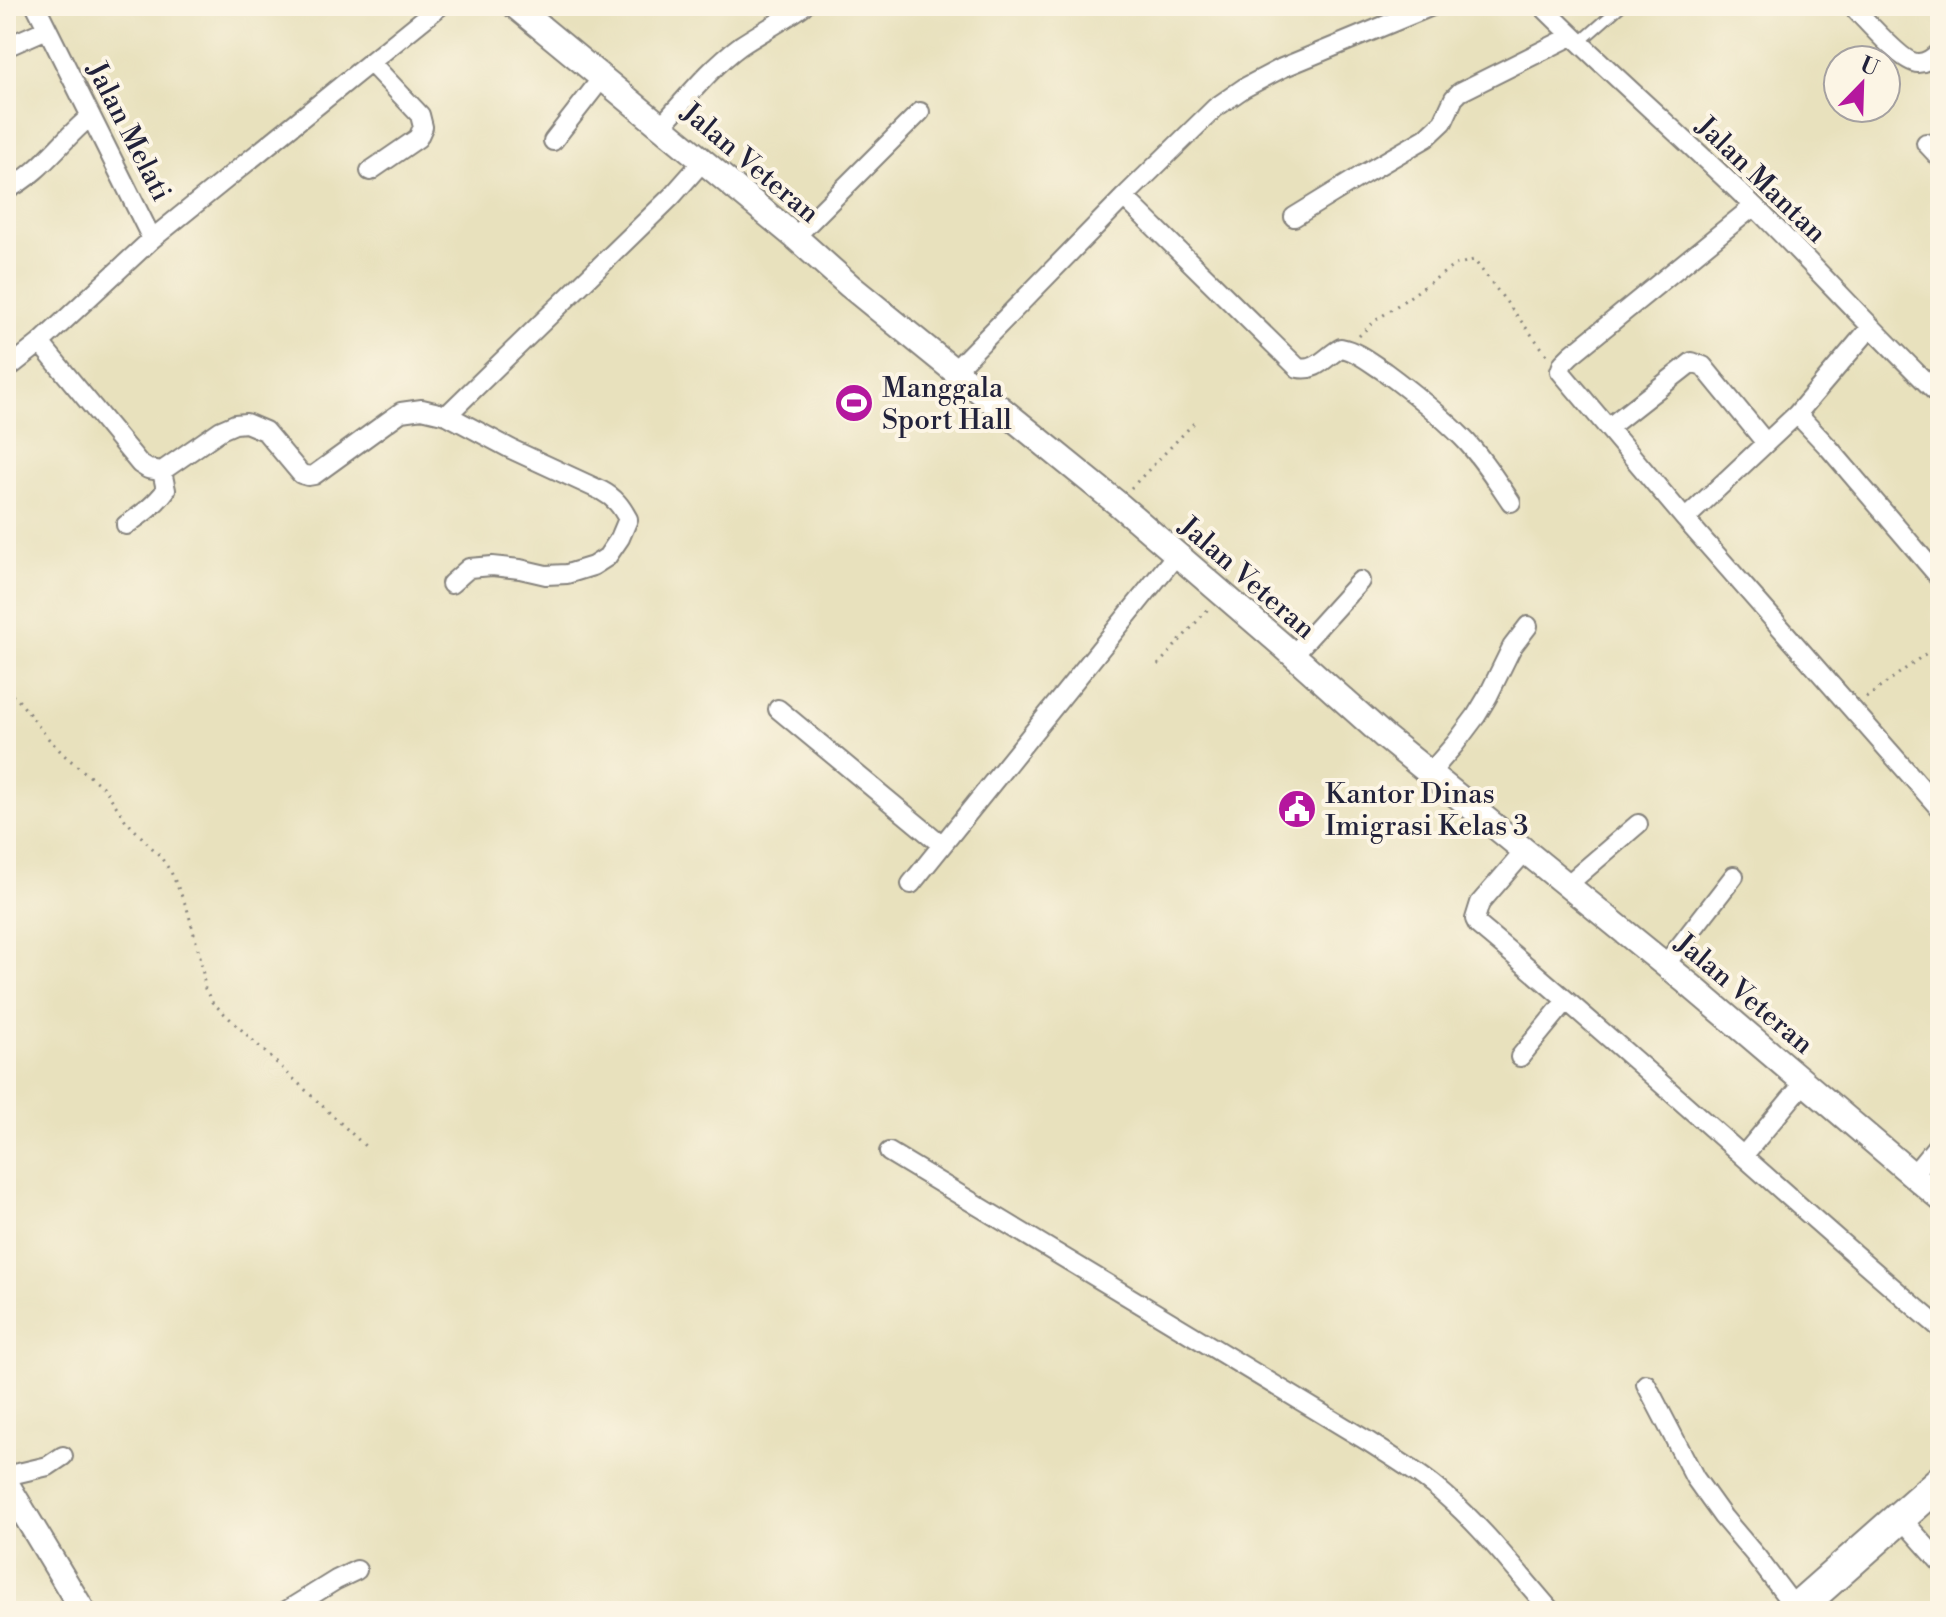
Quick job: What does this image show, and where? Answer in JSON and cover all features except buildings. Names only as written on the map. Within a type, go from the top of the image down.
[{"type":"highway","points":[[1811,1597],[1940,1482]]},
{"type":"street","name":"Jalan Melati","points":[[36,6],[152,239]]},
{"type":"street","points":[[6,370],[40,343],[152,239],[440,6]]},
{"type":"street","name":"Jalan Veteran","points":[[515,6],[850,286],[1117,503],[1385,737],[1665,965],[1940,1198]]},
{"type":"street","points":[[661,126],[702,81],[739,47],[803,6]]},
{"type":"street","points":[[954,371],[1215,108],[1282,68],[1432,6]]},
{"type":"street","name":"Jalan Mantan","points":[[1542,6],[1754,206],[1871,327],[1936,383]]},
{"type":"street","points":[[1852,6],[1905,59],[1917,63],[1934,57],[1940,51]]},
{"type":"street","points":[[6,47],[47,29]]},
{"type":"street","points":[[1294,217],[1426,138],[1443,122],[1460,92],[1576,40]]},
{"type":"street","points":[[370,171],[418,138],[423,127],[420,115],[371,63]]},
{"type":"street","points":[[553,141],[602,78]]},
{"type":"street","points":[[795,237],[920,112]]},
{"type":"street","points":[[6,190],[41,167],[65,138],[91,116]]},
{"type":"street","points":[[1926,143],[1940,158]]},
{"type":"street","points":[[447,415],[672,196],[703,161]]},
{"type":"street","points":[[1124,197],[1298,368],[1312,368],[1337,350],[1345,348],[1363,358],[1409,390],[1462,437],[1511,502]]},
{"type":"street","points":[[1754,206],[1571,355],[1560,371],[1685,519],[1940,809]]},
{"type":"street","points":[[1685,519],[1797,414],[1871,327]]},
{"type":"street","points":[[40,343],[140,464],[148,469],[162,471],[221,430],[246,423],[265,431],[301,474],[314,475],[401,412],[422,409],[447,415],[615,498],[628,519],[607,557],[593,566],[567,574],[546,575],[492,566],[469,568],[451,584]]},
{"type":"street","points":[[1608,428],[1692,362],[1703,366],[1766,443]]},
{"type":"street","points":[[1797,414],[1940,578]]},
{"type":"street","points":[[126,525],[160,499],[166,490],[162,471]]},
{"type":"street","points":[[911,884],[1176,555]]},
{"type":"street","points":[[1293,655],[1360,581]]},
{"type":"street","points":[[1430,773],[1476,716],[1512,647],[1528,626]]},
{"type":"street","points":[[778,709],[942,845]]},
{"type":"street","points":[[1567,885],[1638,824]]},
{"type":"street","points":[[1525,851],[1480,903],[1475,919],[1478,925],[1940,1328]]},
{"type":"street","points":[[1665,965],[1734,876]]},
{"type":"street","points":[[1520,1057],[1566,1001]]},
{"type":"street","points":[[1743,1156],[1804,1083]]},
{"type":"street","points":[[1913,1175],[1940,1142]]},
{"type":"street","points":[[889,1152],[1409,1468],[1468,1517],[1551,1611]]},
{"type":"street","points":[[1646,1384],[1695,1478],[1723,1517],[1756,1556],[1811,1597]]},
{"type":"street","points":[[6,1476],[48,1466],[63,1456]]},
{"type":"street","points":[[6,1483],[83,1611]]},
{"type":"street","points":[[1900,1517],[1940,1562]]},
{"type":"street","points":[[291,1608],[357,1570]]},
{"type":"lane","points":[[1576,40],[1621,6]]},
{"type":"path","points":[[1345,348],[1375,321],[1455,265],[1474,260],[1560,371]]},
{"type":"path","points":[[1117,503],[1195,422]]},
{"type":"path","points":[[1158,665],[1222,594]]},
{"type":"path","points":[[1852,709],[1940,643]]},
{"type":"path","points":[[6,690],[20,702],[64,755],[105,789],[126,821],[171,872],[187,908],[205,989],[212,1002],[366,1147]]},
{"type":"place","name":"Manggala Sport Hall","points":[[854,403]]},
{"type":"place","name":"Kantor Dinas Imigrasi Kelas 3","points":[[1297,809]]}]
